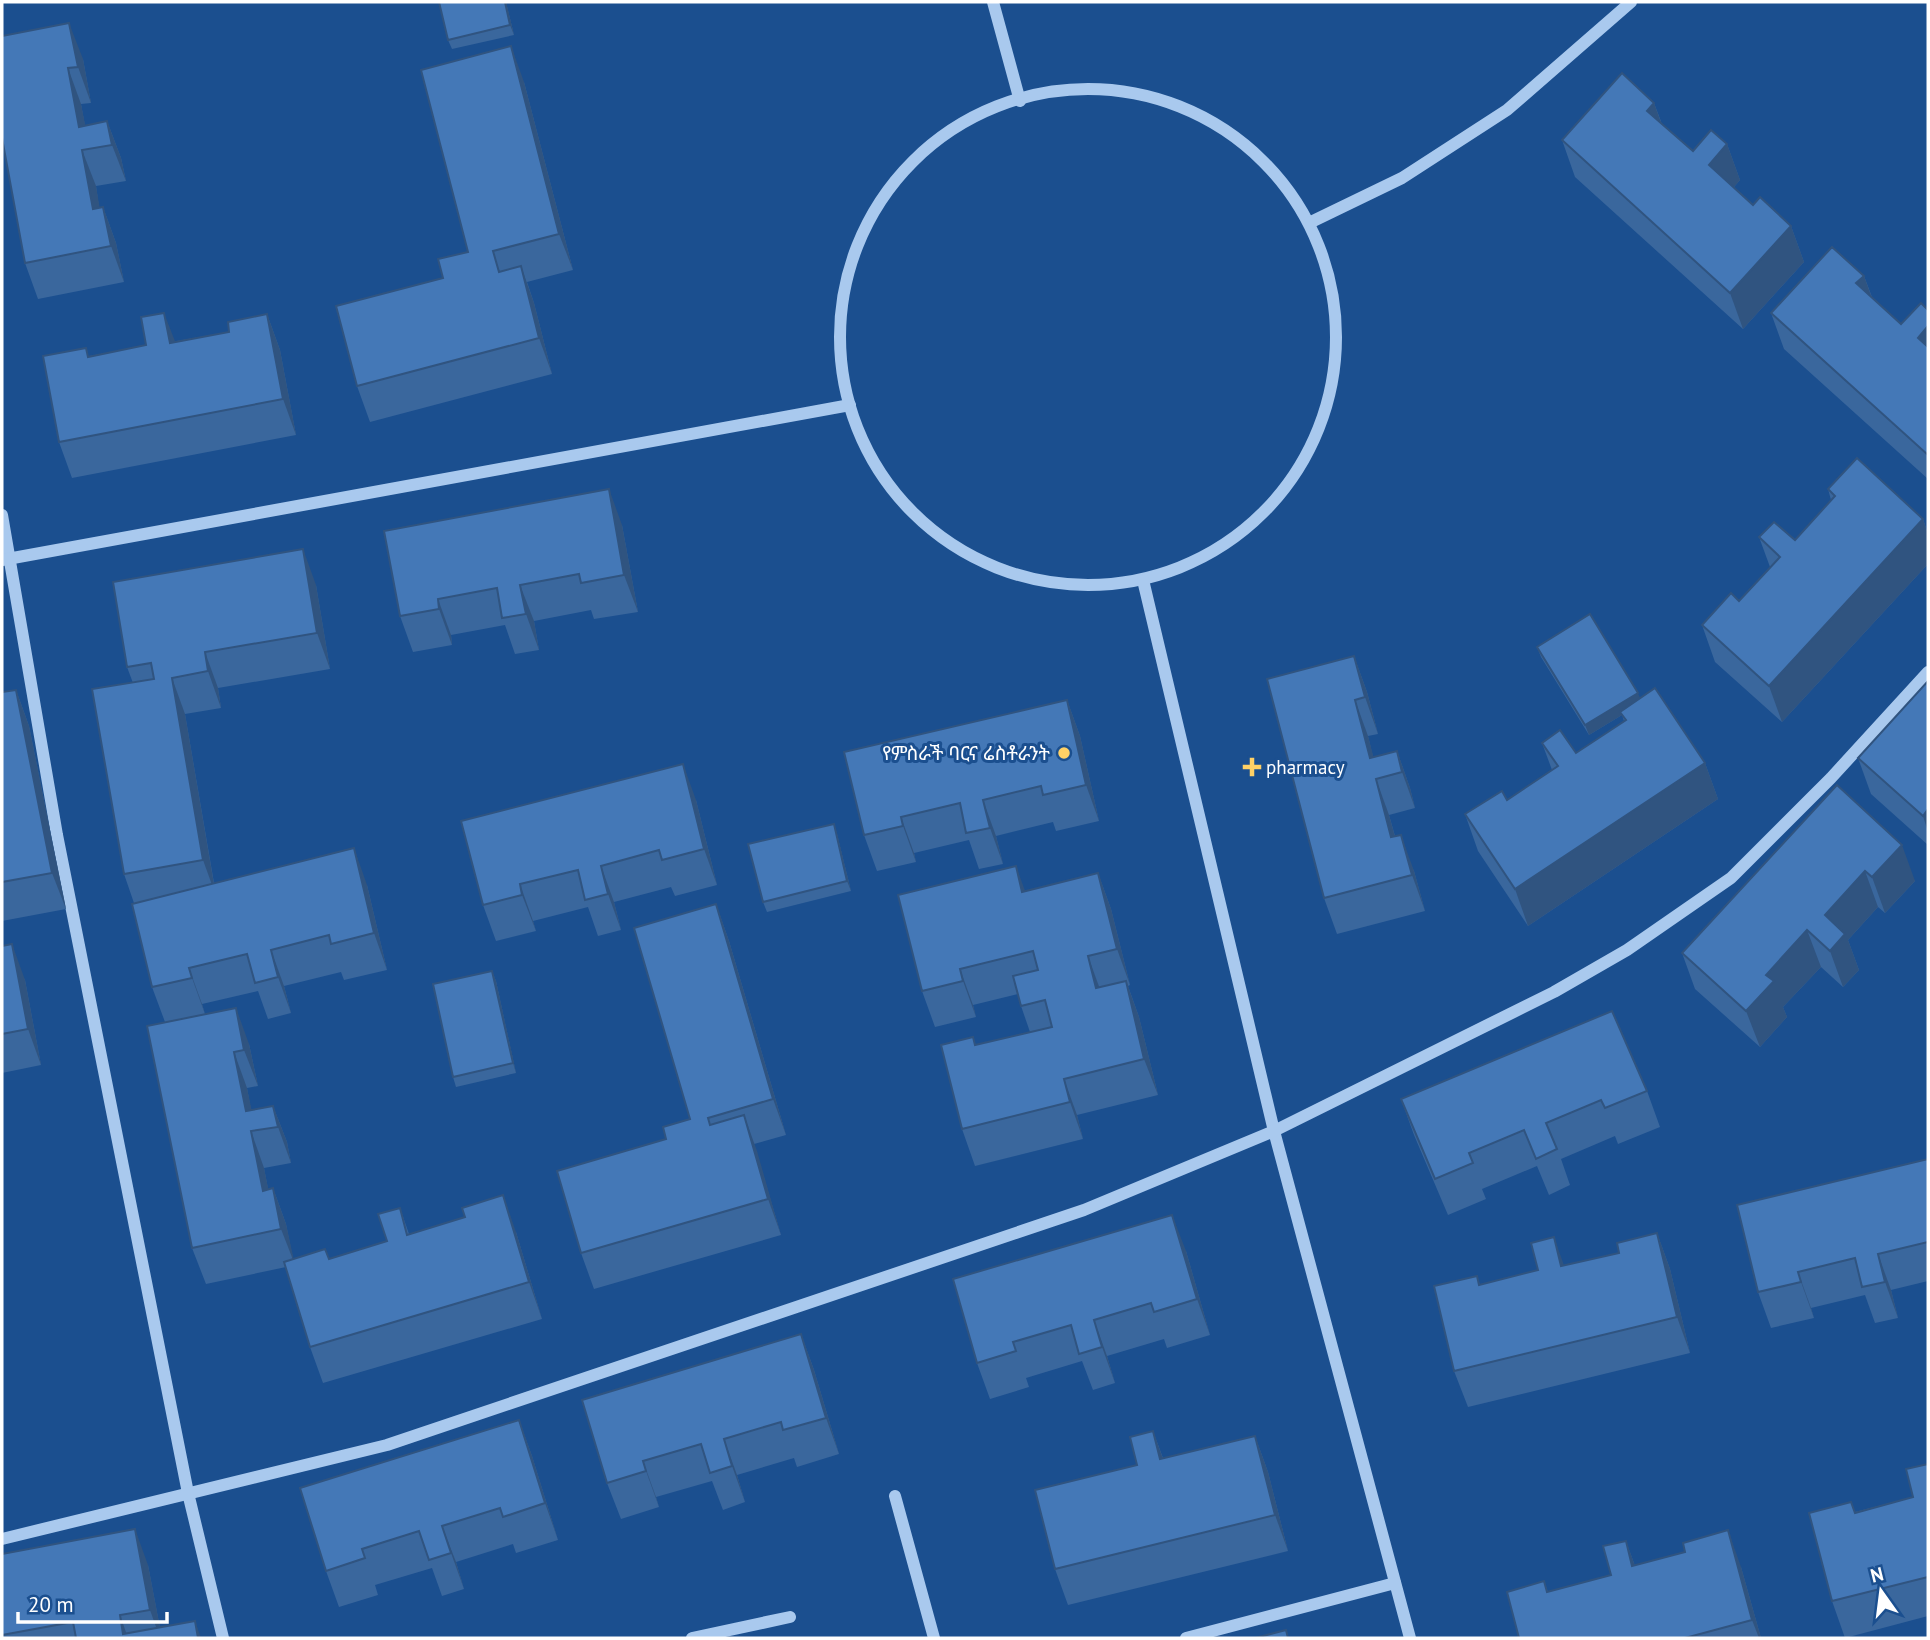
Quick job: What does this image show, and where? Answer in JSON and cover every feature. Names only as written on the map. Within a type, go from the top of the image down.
[{"type":"street","points":[[993,2],[1020,102]]},
{"type":"street","points":[[1309,223],[1402,178],[1507,110],[1631,2]]},
{"type":"street","points":[[1054,90],[1141,93],[1183,107],[1257,152],[1301,205],[1309,223],[1330,267],[1339,344],[1314,446],[1232,541],[1143,580],[1114,586],[1049,584],[967,557],[896,499],[854,431],[837,319],[873,210],[921,152],[995,106],[1020,102],[1054,90]]},
{"type":"street","points":[[5,559],[850,405]]},
{"type":"street","points":[[2,514],[5,559],[57,835],[188,1493],[223,1638]]},
{"type":"street","points":[[1143,580],[1274,1131],[1410,1638]]},
{"type":"street","points":[[2,1539],[387,1445],[1084,1210],[1274,1131],[1554,992],[1627,950],[1731,878],[1831,778],[1928,672]]},
{"type":"street","points":[[895,1496],[934,1638]]},
{"type":"street","points":[[1186,1638],[1395,1583]]},
{"type":"street","points":[[692,1638],[790,1617]]},
{"type":"building","points":[[439,2],[505,2],[510,25],[448,40]]},
{"type":"building","points":[[69,23],[78,67],[68,68],[79,127],[107,121],[112,145],[82,150],[93,209],[103,207],[111,246],[25,263],[2,138],[2,36]]},
{"type":"building","points":[[511,46],[559,234],[493,251],[499,272],[521,266],[539,338],[357,386],[336,306],[443,278],[438,259],[468,252],[421,70]]},
{"type":"building","points":[[1622,73],[1654,103],[1647,111],[1693,151],[1711,130],[1727,144],[1709,165],[1753,205],[1760,197],[1791,226],[1730,293],[1562,140]]},
{"type":"building","points":[[1832,247],[1864,276],[1856,283],[1901,324],[1921,303],[1928,310],[1928,326],[1918,338],[1928,347],[1928,455],[1771,313]]},
{"type":"building","points":[[164,313],[170,343],[229,332],[228,322],[267,314],[283,399],[59,442],[43,356],[86,348],[88,357],[146,345],[141,317]]},
{"type":"building","points":[[1857,458],[1923,519],[1769,686],[1702,625],[1731,593],[1739,601],[1780,557],[1759,537],[1774,522],[1795,540],[1835,496],[1828,489]]},
{"type":"building","points":[[609,489],[624,575],[581,583],[579,574],[520,585],[526,614],[502,618],[497,588],[438,599],[439,609],[400,616],[384,531]]},
{"type":"building","points":[[303,549],[317,633],[205,652],[208,671],[172,678],[203,860],[124,874],[92,689],[154,679],[151,663],[127,667],[113,582]]},
{"type":"building","points":[[1590,614],[1638,693],[1585,725],[1537,647]]},
{"type":"building","points":[[1354,656],[1365,697],[1355,700],[1370,758],[1397,751],[1402,772],[1376,779],[1391,837],[1401,835],[1412,875],[1324,898],[1267,679]]},
{"type":"building","points":[[1928,681],[1928,809],[1923,816],[1858,758]]},
{"type":"building","points":[[1655,688],[1705,763],[1515,889],[1465,814],[1502,791],[1507,800],[1558,766],[1542,743],[1560,730],[1576,753],[1626,720],[1620,712]]},
{"type":"building","points":[[16,690],[52,873],[2,882],[2,692]]},
{"type":"building","points":[[1067,700],[1086,785],[1043,795],[1041,786],[983,800],[990,828],[966,833],[960,803],[901,817],[903,826],[864,835],[844,752]]},
{"type":"building","points":[[683,764],[704,849],[662,860],[659,850],[601,866],[608,894],[585,900],[578,870],[520,884],[522,895],[483,905],[461,821]]},
{"type":"building","points":[[1837,785],[1902,845],[1872,877],[1865,871],[1825,915],[1845,934],[1830,951],[1807,930],[1766,975],[1774,981],[1746,1011],[1682,953]]},
{"type":"building","points":[[834,824],[847,881],[763,902],[748,844]]},
{"type":"building","points":[[354,848],[374,933],[331,944],[329,935],[271,950],[278,977],[255,983],[247,954],[189,968],[192,978],[152,987],[132,904]]},
{"type":"building","points":[[1016,866],[1022,892],[1098,873],[1117,949],[1088,956],[1096,988],[1126,981],[1144,1059],[1064,1079],[1070,1102],[962,1129],[941,1045],[973,1037],[975,1045],[1052,1027],[1045,1000],[1021,1006],[1013,976],[1038,970],[1033,951],[960,969],[963,981],[922,991],[898,895]]},
{"type":"building","points":[[716,904],[773,1099],[708,1118],[710,1125],[744,1115],[768,1199],[581,1253],[557,1171],[666,1139],[663,1127],[690,1119],[634,928]]},
{"type":"building","points":[[12,944],[28,1029],[2,1034],[2,946]]},
{"type":"building","points":[[492,971],[513,1063],[453,1077],[433,984]]},
{"type":"building","points":[[236,1008],[244,1050],[234,1052],[246,1111],[273,1106],[278,1127],[251,1131],[263,1191],[273,1188],[281,1229],[192,1248],[147,1026]]},
{"type":"building","points":[[1612,1011],[1647,1091],[1605,1108],[1601,1100],[1546,1123],[1557,1149],[1536,1159],[1524,1130],[1469,1153],[1473,1163],[1435,1179],[1401,1099]]},
{"type":"building","points":[[1928,1159],[1928,1242],[1878,1254],[1885,1282],[1862,1287],[1855,1258],[1798,1272],[1801,1282],[1758,1292],[1737,1205]]},
{"type":"building","points":[[503,1195],[529,1282],[310,1347],[284,1262],[325,1249],[329,1259],[387,1241],[378,1214],[400,1208],[407,1235],[465,1217],[462,1208]]},
{"type":"building","points":[[1172,1215],[1197,1299],[1154,1312],[1151,1303],[1094,1320],[1102,1347],[1079,1354],[1071,1325],[1013,1342],[1016,1351],[977,1363],[953,1279]]},
{"type":"building","points":[[1657,1233],[1677,1317],[1454,1371],[1434,1286],[1477,1276],[1479,1285],[1538,1270],[1531,1243],[1554,1237],[1561,1266],[1619,1253],[1617,1243]]},
{"type":"building","points":[[801,1334],[826,1418],[783,1430],[781,1422],[724,1439],[732,1466],[710,1473],[701,1444],[643,1461],[646,1471],[607,1483],[582,1400]]},
{"type":"building","points":[[519,1420],[545,1503],[503,1517],[500,1508],[442,1526],[451,1553],[429,1560],[419,1531],[362,1549],[365,1558],[326,1571],[300,1488]]},
{"type":"building","points":[[1153,1431],[1160,1459],[1255,1436],[1275,1515],[1055,1569],[1035,1490],[1137,1465],[1130,1437]]},
{"type":"building","points":[[1928,1464],[1928,1577],[1832,1601],[1809,1513],[1851,1502],[1855,1513],[1913,1497],[1906,1469]]},
{"type":"building","points":[[135,1529],[150,1610],[120,1615],[123,1634],[195,1621],[198,1638],[76,1638],[73,1622],[2,1635],[2,1554]]},
{"type":"building","points":[[1728,1530],[1752,1620],[1685,1638],[1519,1638],[1507,1592],[1544,1581],[1547,1592],[1611,1575],[1603,1546],[1626,1541],[1632,1566],[1685,1552],[1683,1543]]},
{"type":"building","points":[[1286,1630],[1288,1638],[1255,1638]]},
{"type":"place","name":"የምስራች ባርና ሬስቶራንት","points":[[1064,753]]},
{"type":"place","name":"pharmacy","points":[[1252,767]]}]
